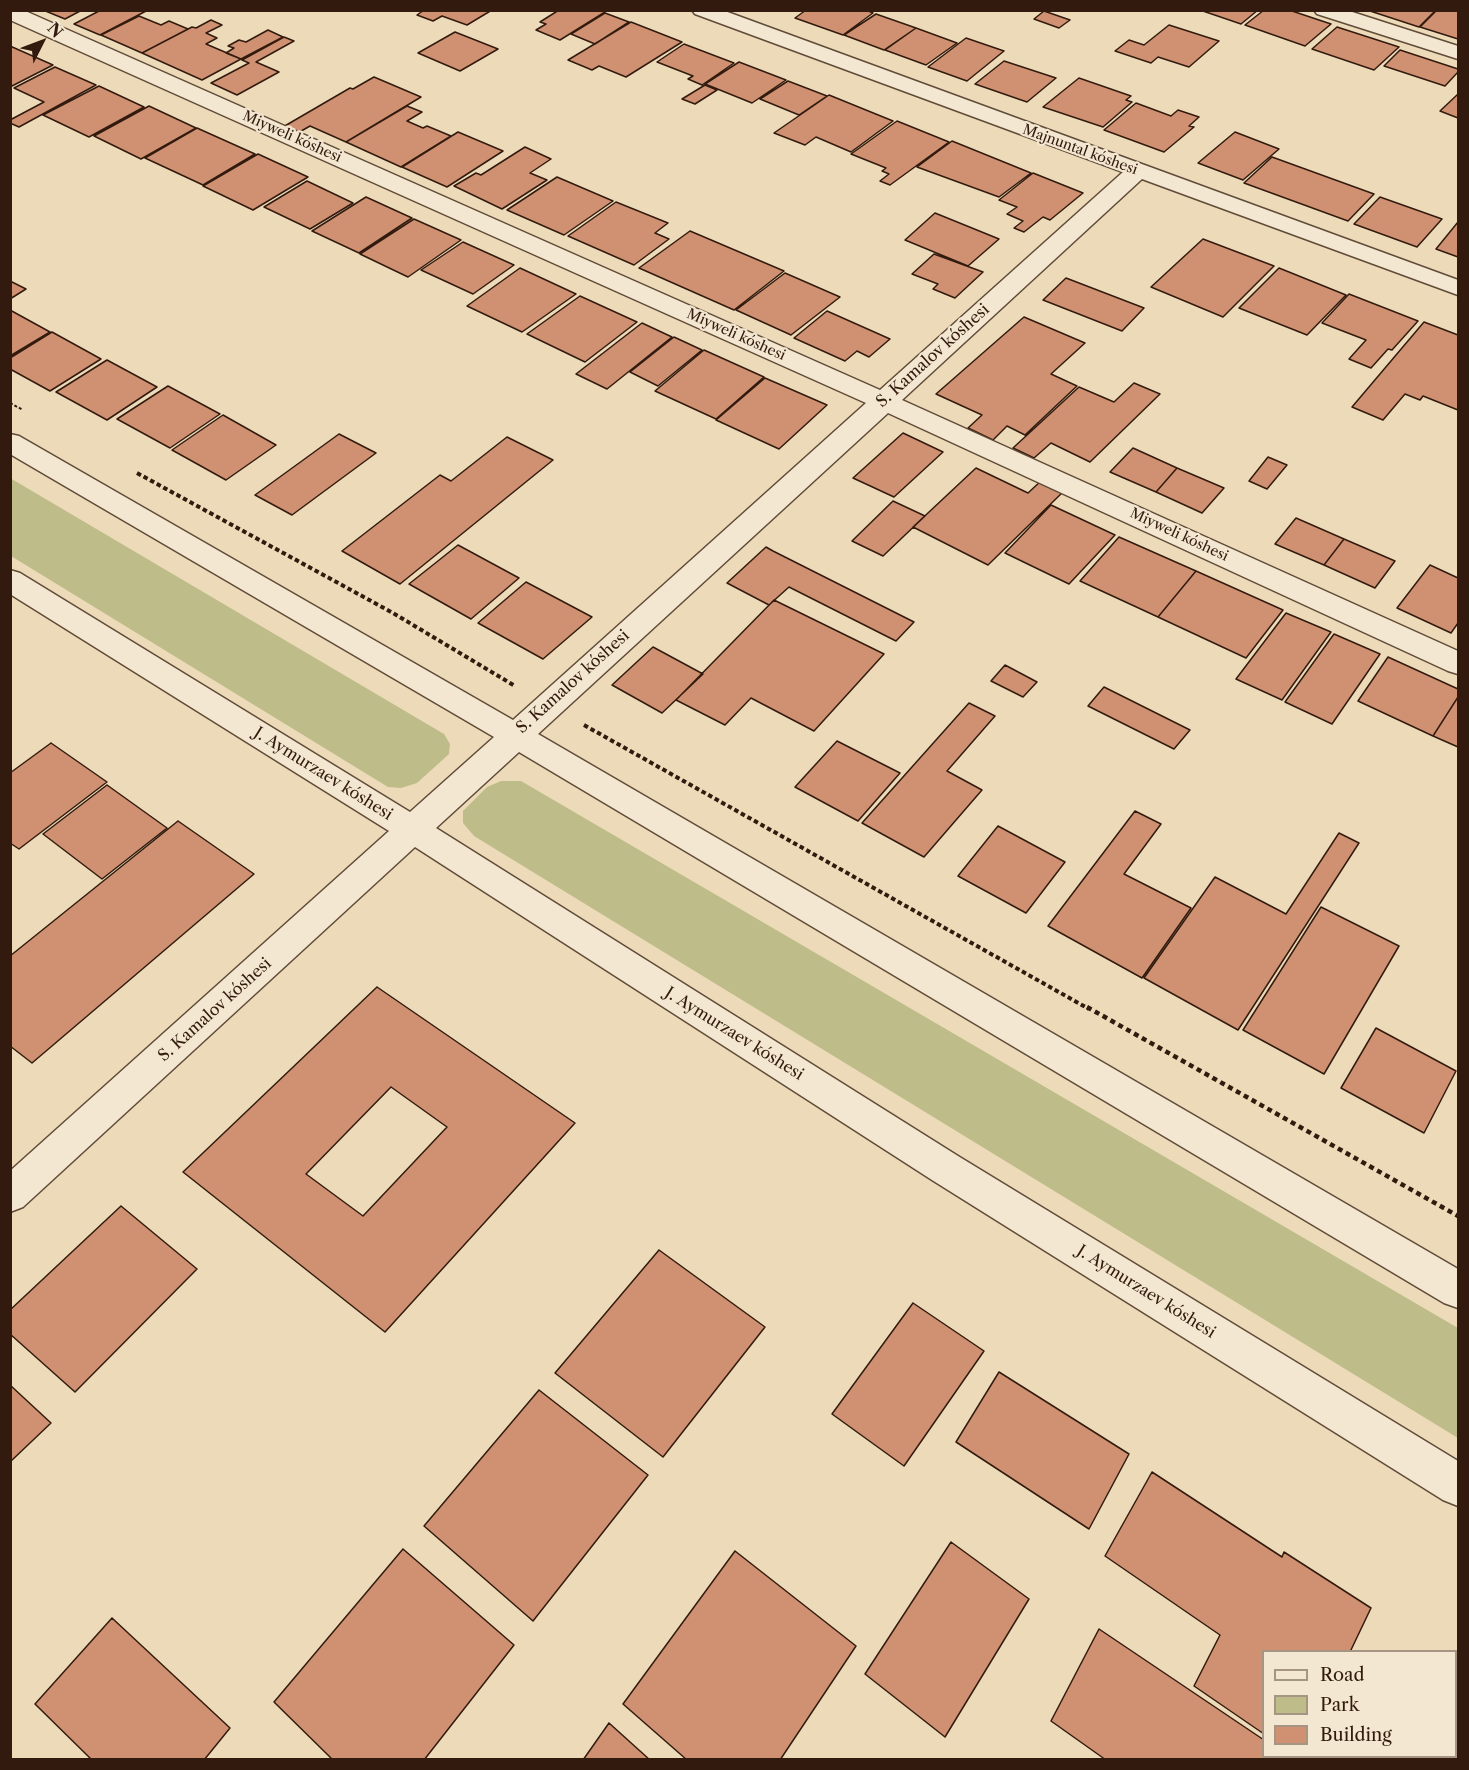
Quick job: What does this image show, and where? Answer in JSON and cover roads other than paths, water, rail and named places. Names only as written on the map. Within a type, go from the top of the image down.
[{"type":"street","name":"Majnuntal kóshesi","points":[[702,10],[1458,288]]},
{"type":"street","points":[[1324,10],[1458,53]]},
{"type":"street","name":"Miyweli kóshesi","points":[[10,12],[883,401],[1458,663]]},
{"type":"street","name":"S. Kamalov kóshesi","points":[[10,1195],[1138,171]]},
{"type":"street","points":[[10,442],[515,735],[1458,1290]]},
{"type":"street","name":"J. Aymurzaev kóshesi","points":[[10,580],[413,830],[945,1168],[1458,1485]]}]
